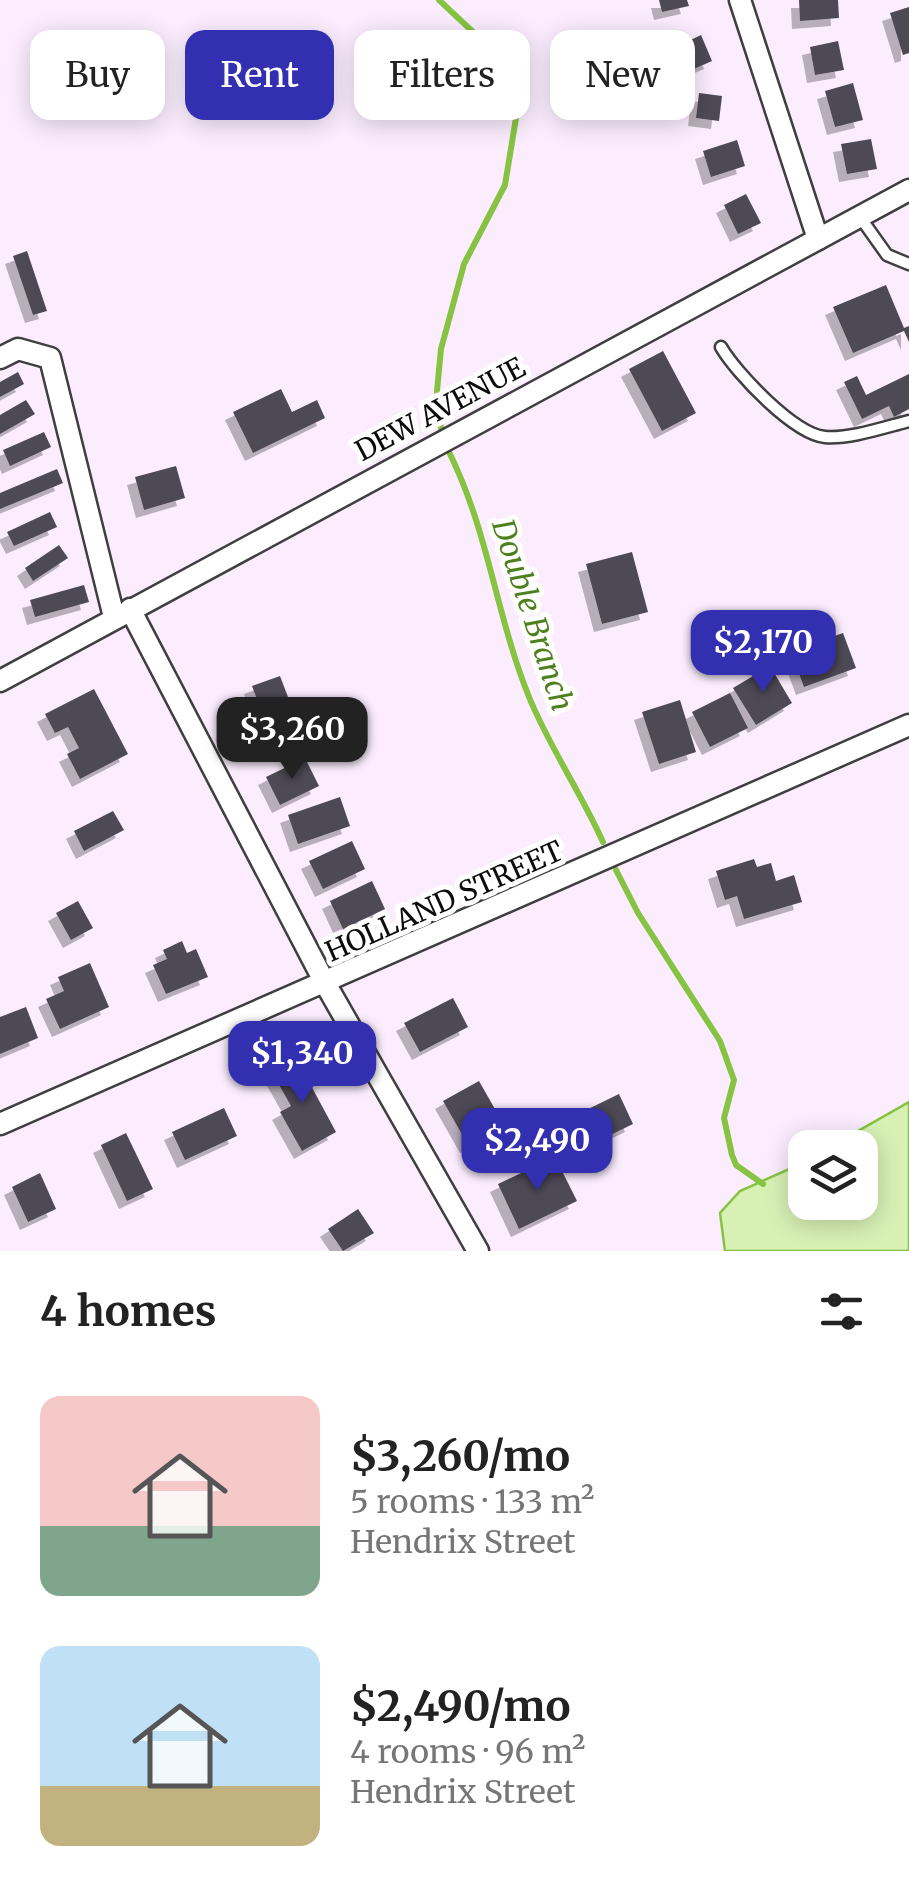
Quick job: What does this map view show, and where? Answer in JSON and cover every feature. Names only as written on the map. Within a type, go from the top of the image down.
[{"type":"street","points":[[740,0],[818,239]]},
{"type":"street","name":"DEW AVENUE","points":[[0,680],[909,190]]},
{"type":"street","points":[[0,358],[18,349],[50,358],[122,613],[325,983],[478,1251]]},
{"type":"street","name":"HOLLAND STREET","points":[[0,1124],[909,726]]},
{"type":"lane","points":[[860,216],[887,255],[909,264]]},
{"type":"lane","points":[[721,347],[740,374],[814,434],[841,436],[909,421]]},
{"type":"shaded area","points":[[909,1102],[909,1251],[725,1251],[720,1213],[740,1191],[788,1170],[788,1220],[878,1220],[878,1130],[860,1130]]},
{"type":"building","points":[[659,0],[687,0],[689,6],[662,12]]},
{"type":"building","points":[[799,0],[838,0],[839,18],[800,21]]},
{"type":"building","points":[[909,7],[909,53],[903,55],[890,13]]},
{"type":"building","points":[[701,35],[712,61],[695,68],[695,38]]},
{"type":"building","points":[[838,41],[844,70],[815,75],[810,47]]},
{"type":"building","points":[[853,83],[863,120],[835,127],[825,91]]},
{"type":"building","points":[[699,93],[722,96],[719,121],[696,118]]},
{"type":"building","points":[[871,139],[877,169],[847,174],[841,144]]},
{"type":"building","points":[[737,140],[745,166],[711,177],[703,151]]},
{"type":"building","points":[[746,194],[761,223],[738,234],[724,205]]},
{"type":"building","points":[[27,251],[47,311],[33,315],[13,256]]},
{"type":"building","points":[[886,285],[904,328],[909,326],[909,342],[904,331],[853,353],[833,307]]},
{"type":"building","points":[[663,351],[696,413],[662,431],[629,369]]},
{"type":"building","points":[[18,372],[24,384],[0,397],[0,382]]},
{"type":"building","points":[[909,374],[909,409],[894,417],[889,406],[862,419],[844,382],[857,376],[866,395]]},
{"type":"building","points":[[281,389],[292,412],[317,400],[325,418],[253,453],[233,412]]},
{"type":"building","points":[[26,400],[35,414],[0,434],[0,415]]},
{"type":"building","points":[[44,432],[51,447],[10,466],[3,450]]},
{"type":"building","points":[[176,466],[185,498],[144,510],[135,477]]},
{"type":"building","points":[[57,469],[63,483],[0,509],[0,493]]},
{"type":"building","points":[[50,512],[57,527],[14,546],[7,532]]},
{"type":"building","points":[[59,545],[68,558],[33,581],[25,568]]},
{"type":"building","points":[[632,552],[648,612],[602,624],[586,564]]},
{"type":"building","points":[[84,585],[89,602],[35,617],[30,600]]},
{"type":"building","points":[[843,633],[856,668],[804,687],[791,652]]},
{"type":"building","points":[[770,666],[792,703],[756,725],[733,688]]},
{"type":"building","points":[[280,676],[296,718],[268,728],[252,686]]},
{"type":"building","points":[[94,689],[128,754],[80,779],[67,754],[79,748],[68,727],[55,733],[45,714]]},
{"type":"building","points":[[730,693],[748,728],[710,747],[692,712]]},
{"type":"building","points":[[680,700],[696,752],[659,764],[642,712]]},
{"type":"building","points":[[305,758],[319,786],[280,805],[266,777]]},
{"type":"building","points":[[340,797],[350,826],[298,844],[288,815]]},
{"type":"building","points":[[113,811],[124,830],[84,851],[74,831]]},
{"type":"building","points":[[352,841],[365,869],[323,889],[309,861]]},
{"type":"building","points":[[754,859],[757,867],[771,863],[776,881],[794,875],[802,902],[744,919],[737,896],[725,900],[716,871]]},
{"type":"building","points":[[372,881],[385,909],[343,929],[330,901]]},
{"type":"building","points":[[78,901],[93,928],[71,940],[56,913]]},
{"type":"building","points":[[182,941],[187,953],[196,949],[208,977],[166,994],[153,965],[167,959],[163,950]]},
{"type":"building","points":[[90,963],[109,1007],[60,1029],[46,999],[64,991],[58,977]]},
{"type":"building","points":[[453,998],[468,1027],[420,1052],[404,1023]]},
{"type":"building","points":[[26,1007],[38,1038],[0,1054],[0,1017]]},
{"type":"building","points":[[295,1056],[336,1132],[302,1151],[280,1112],[291,1106],[270,1069]]},
{"type":"building","points":[[479,1081],[504,1125],[468,1145],[443,1101]]},
{"type":"building","points":[[619,1094],[633,1124],[594,1143],[580,1113]]},
{"type":"building","points":[[224,1108],[237,1136],[185,1160],[172,1132]]},
{"type":"building","points":[[126,1133],[153,1189],[127,1201],[101,1145]]},
{"type":"building","points":[[555,1157],[577,1201],[519,1229],[498,1184]]},
{"type":"building","points":[[40,1173],[56,1209],[28,1222],[12,1187]]},
{"type":"building","points":[[358,1209],[374,1233],[343,1251],[328,1229]]},
{"type":"waterway","name":"Double Branch","points":[[439,0],[503,60],[516,118],[505,185],[464,264],[441,349],[437,391],[441,428]]},
{"type":"waterway","name":"Double Branch","points":[[450,454],[474,514],[529,697],[603,842]]},
{"type":"waterway","name":"Double Branch","points":[[616,870],[638,913],[720,1041],[734,1080],[724,1118],[732,1155],[736,1165],[763,1184]]}]
